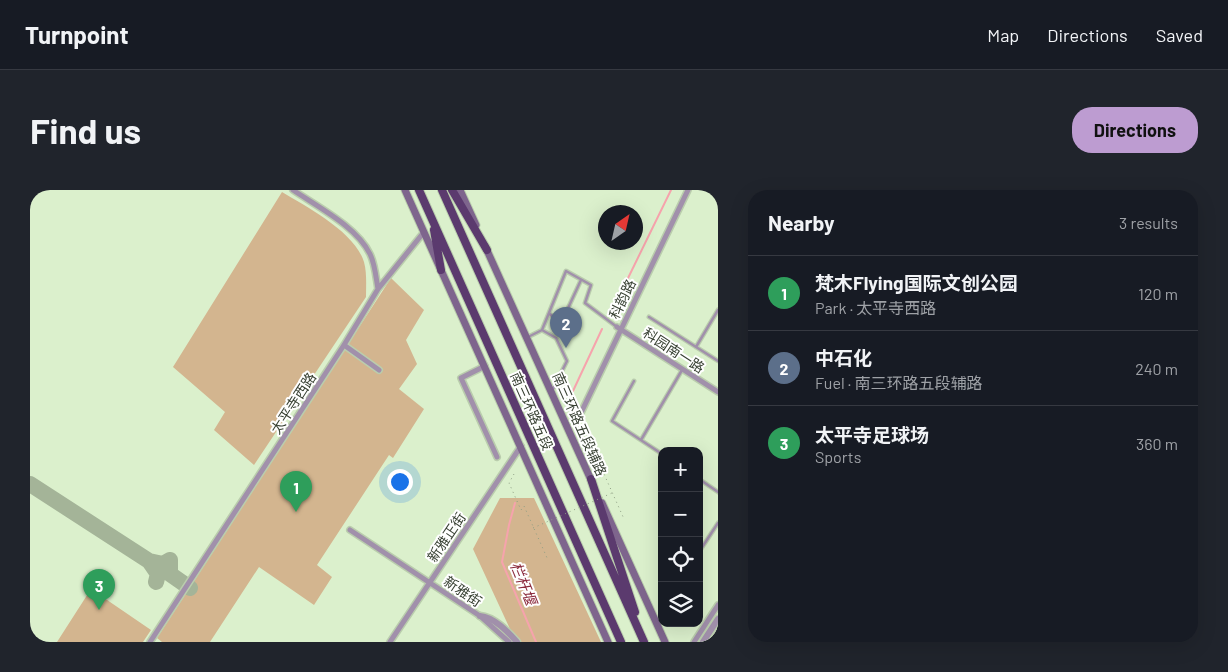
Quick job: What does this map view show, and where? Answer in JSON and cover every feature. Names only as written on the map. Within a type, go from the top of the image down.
[{"type":"highway","name":"南三环路五段","points":[[419,190],[621,642]]},
{"type":"highway","name":"南三环路五段","points":[[442,190],[644,642]]},
{"type":"highway","points":[[452,190],[487,250]]},
{"type":"highway","points":[[432,218],[441,270]]},
{"type":"highway","points":[[591,478],[644,642]]},
{"type":"main road","points":[[405,190],[608,642]]},
{"type":"main road","name":"南三环路五段辅路","points":[[460,190],[665,642]]},
{"type":"street","points":[[293,190],[334,217],[357,236],[371,255],[378,289]]},
{"type":"street","name":"科韵路","points":[[578,419],[618,328],[688,190]]},
{"type":"street","name":"太平寺西路","points":[[150,642],[344,345],[378,289],[424,232]]},
{"type":"street","name":"科园南一路","points":[[618,328],[718,392]]},
{"type":"street","points":[[344,345],[379,370]]},
{"type":"street","points":[[485,366],[461,378],[497,457]]},
{"type":"street","name":"新雅正街","points":[[390,642],[521,445]]},
{"type":"street","name":"新雅街","points":[[350,530],[480,616]]},
{"type":"street","points":[[694,642],[718,605]]},
{"type":"street","points":[[480,616],[492,620],[510,639],[517,642]]},
{"type":"street","points":[[703,642],[718,619]]},
{"type":"street","points":[[712,642],[718,633]]},
{"type":"lane","points":[[526,338],[542,330],[566,271],[590,285],[585,303],[618,328]]},
{"type":"lane","points":[[549,313],[555,318],[563,319],[581,280]]},
{"type":"lane","points":[[696,347],[718,310]]},
{"type":"lane","points":[[649,317],[718,361]]},
{"type":"lane","points":[[542,330],[556,338],[567,361],[552,392]]},
{"type":"lane","points":[[641,440],[682,369]]},
{"type":"lane","points":[[634,381],[612,421],[658,451]]},
{"type":"lane","points":[[703,482],[718,492]]},
{"type":"lane","points":[[703,547],[716,529],[718,523]]},
{"type":"path","points":[[578,419],[604,463],[600,466],[624,519]]},
{"type":"path","points":[[514,474],[509,483],[521,510],[524,506],[548,560]]},
{"type":"path","points":[[533,528],[612,493]]},
{"type":"shaded area","points":[[282,192],[329,221],[359,251],[364,262],[366,275],[366,297],[254,465],[214,430],[225,412],[173,367]]},
{"type":"shaded area","points":[[391,278],[424,310],[406,340],[417,364],[399,389],[424,409],[393,458],[389,455],[317,565],[332,577],[314,605],[259,567],[210,642],[162,642],[157,638]]},
{"type":"shaded area","points":[[500,498],[534,498],[601,642],[516,642],[473,549]]},
{"type":"shaded area","points":[[91,589],[151,630],[143,642],[57,642]]},
{"type":"waterway","name":"栏杆堰","points":[[611,313],[671,190]]},
{"type":"waterway","name":"栏杆堰","points":[[573,391],[602,329]]},
{"type":"waterway","name":"栏杆堰","points":[[515,503],[502,562],[536,642]]},
{"type":"taxiway","points":[[30,484],[149,561],[163,564],[170,560]]},
{"type":"taxiway","points":[[170,560],[170,574],[190,588]]},
{"type":"taxiway","points":[[149,561],[158,574],[156,582]]},
{"type":"place","name":"中石化","points":[[566,348]]},
{"type":"place","name":"梵木Flying国际文创公园","points":[[296,512]]},
{"type":"place","name":"太平寺足球场","points":[[99,610]]}]
